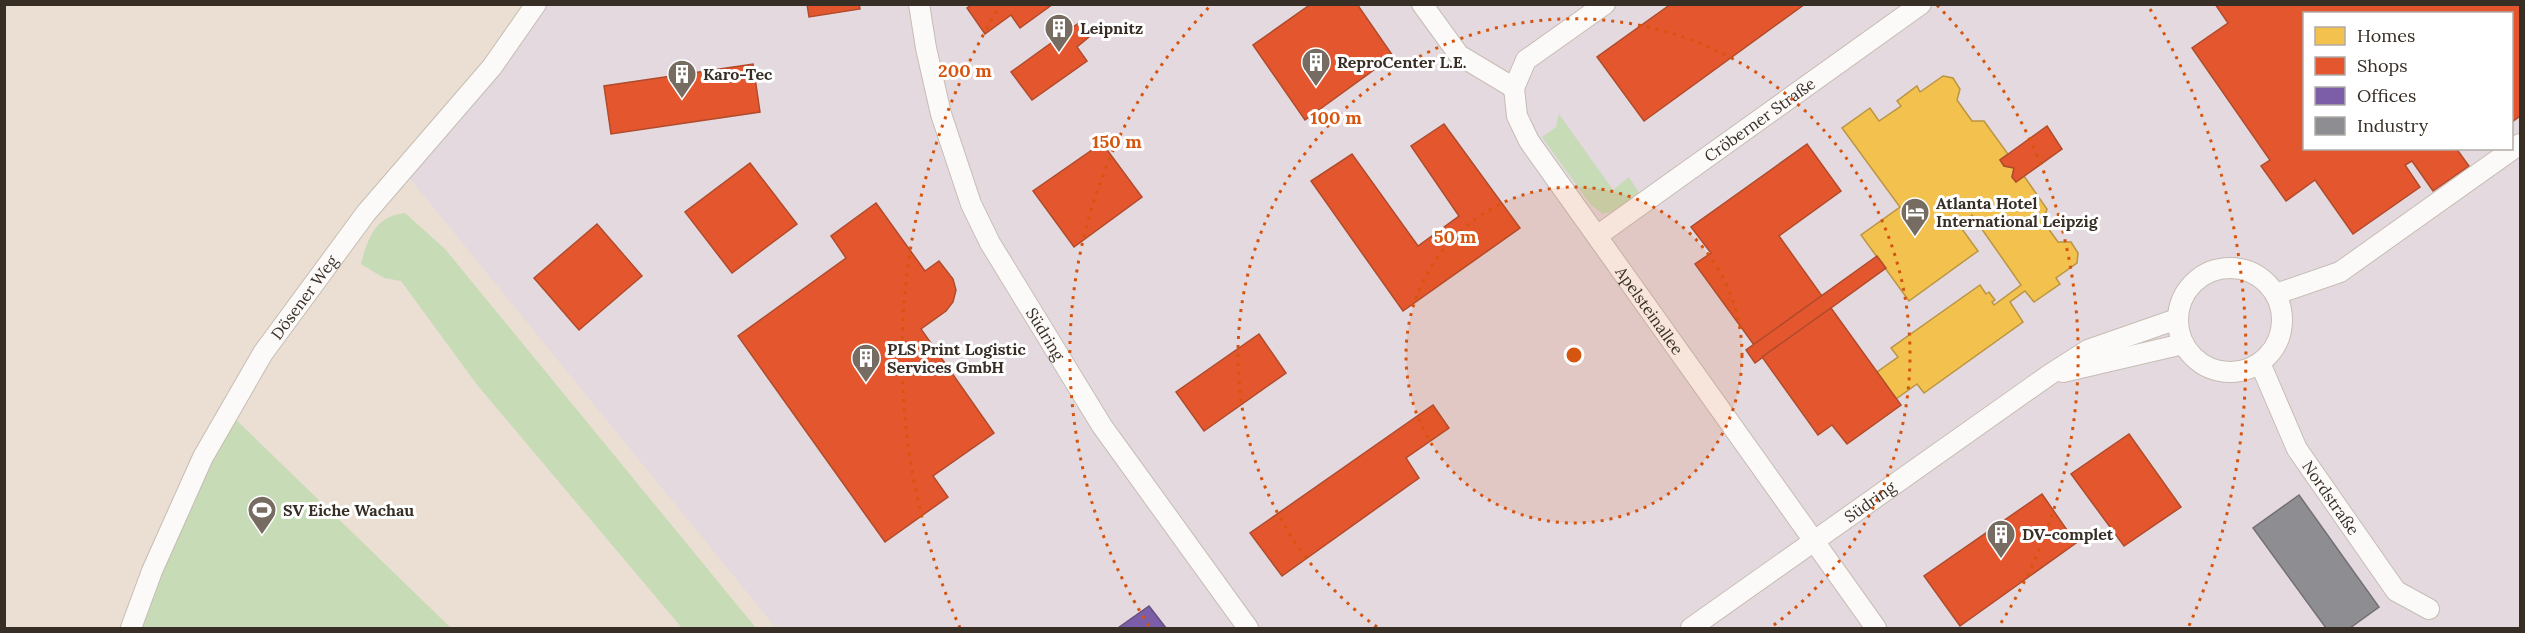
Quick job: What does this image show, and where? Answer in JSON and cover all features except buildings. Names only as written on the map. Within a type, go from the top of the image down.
[{"type":"street","name":"Dösener Weg","points":[[131,628],[152,571],[203,457],[263,353],[366,213],[492,67],[536,4]]},
{"type":"street","name":"Südring","points":[[919,4],[941,114],[971,204],[990,243],[1102,426],[1248,628]]},
{"type":"street","points":[[1422,4],[1459,55],[1514,88],[1526,60],[1605,4]]},
{"type":"street","name":"Cröberner Straße","points":[[1597,236],[1921,4]]},
{"type":"street","name":"Apelsteinallee","points":[[1514,88],[1517,116],[1529,141],[1876,628]]},
{"type":"street","points":[[2276,294],[2340,272],[2512,150]]},
{"type":"street","points":[[2223,268],[2244,269],[2257,274],[2276,294],[2281,309],[2280,335],[2270,354],[2260,363],[2242,371],[2215,370],[2191,355],[2183,344],[2177,319],[2180,304],[2186,290],[2202,275],[2223,268]]},
{"type":"street","name":"Südring","points":[[1691,628],[2049,375],[2088,350],[2177,319]]},
{"type":"street","name":"Südring","points":[[2049,375],[2183,344]]},
{"type":"street","name":"Nordstraße","points":[[2260,363],[2297,449],[2396,591],[2429,609]]},
{"type":"shaded area","points":[[536,5],[2520,5],[2520,628],[776,628],[403,170]]},
{"type":"green space","points":[[1559,114],[1613,190],[1629,177],[1639,193],[1611,212],[1603,214],[1590,204],[1542,137],[1556,127]]},
{"type":"green space","points":[[405,213],[445,249],[756,628],[682,628],[478,386],[401,281],[384,278],[361,264],[374,230],[386,219]]},
{"type":"green space","name":"SV Eiche Wachau","points":[[228,412],[451,628],[131,628]]},
{"type":"place","name":"Leipnitz","points":[[1059,54]]},
{"type":"place","name":"ReproCenter L.E.","points":[[1316,88]]},
{"type":"place","name":"Karo-Tec","points":[[682,100]]},
{"type":"place","name":"Atlanta Hotel International Leipzig","points":[[1915,238]]},
{"type":"place","name":"PLS Print Logistic Services GmbH","points":[[866,384]]},
{"type":"place","name":"SV Eiche Wachau","points":[[262,536]]},
{"type":"place","name":"DV-complet","points":[[2001,560]]}]
